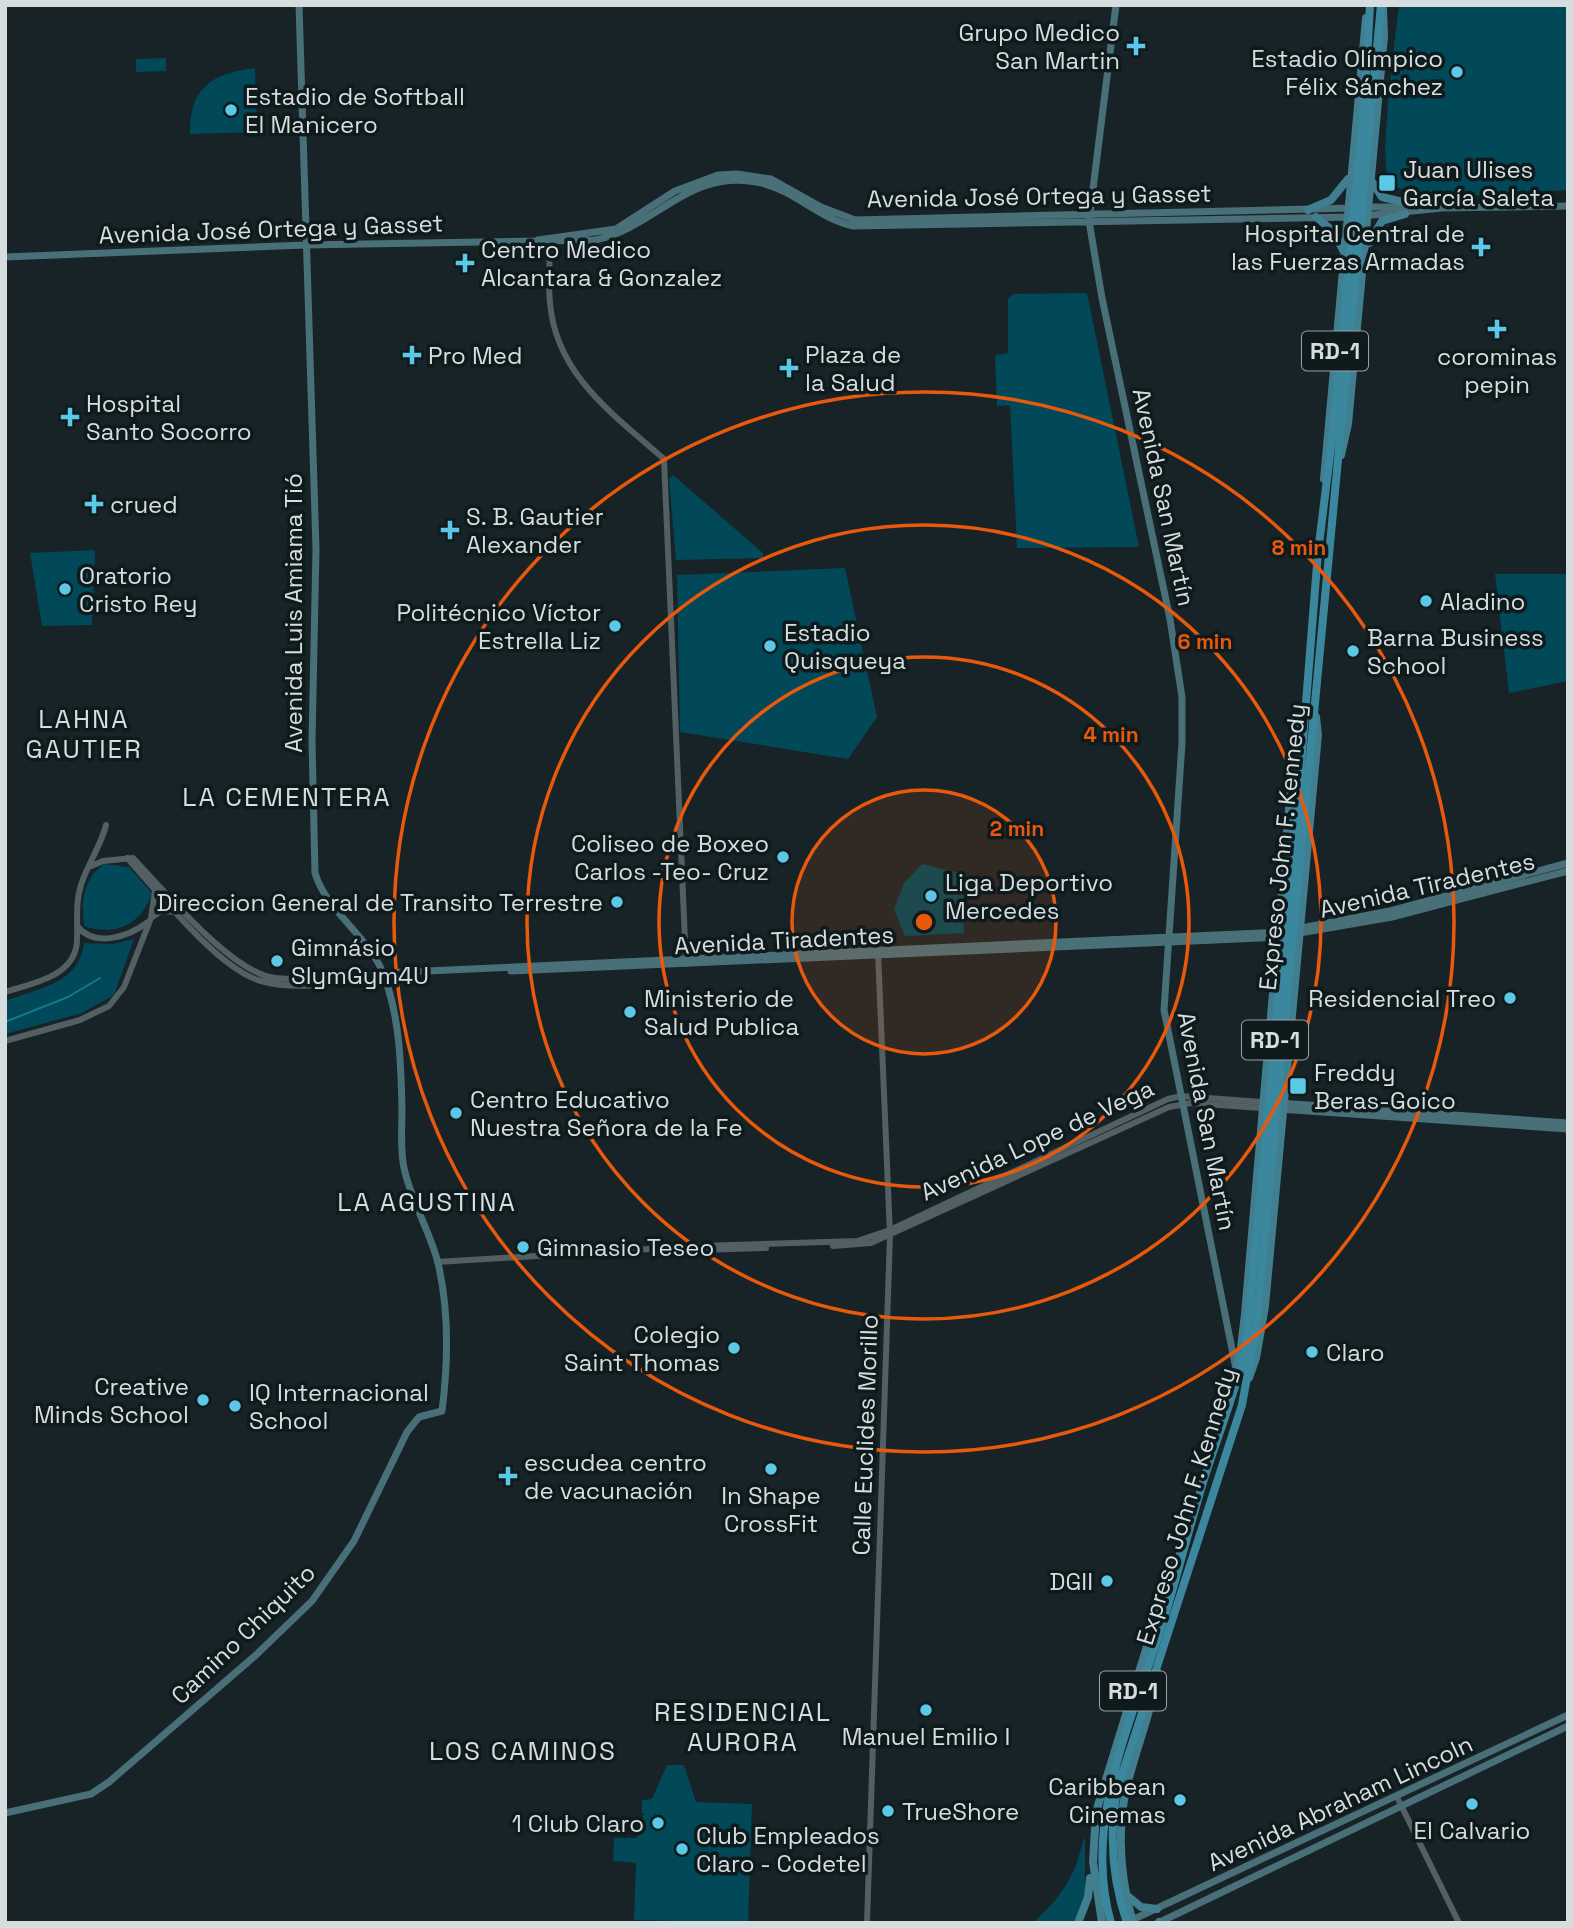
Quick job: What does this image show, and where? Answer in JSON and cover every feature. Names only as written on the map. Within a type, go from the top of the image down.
[{"type":"highway","name":"Expreso John F. Kennedy","points":[[1368,96],[1370,5]]},
{"type":"highway","name":"Expreso John F. Kennedy","points":[[1130,1922],[1115,1874],[1112,1820],[1119,1782],[1246,1388],[1304,779],[1315,712],[1368,96],[1382,5]]},
{"type":"highway","name":"Expreso John F. Kennedy","points":[[1304,779],[1303,720],[1324,493],[1338,423]]},
{"type":"highway","name":"Expreso John F. Kennedy","points":[[1111,1923],[1102,1884],[1103,1822],[1110,1787],[1163,1622],[1220,1426],[1235,1392],[1255,1302]]},
{"type":"main road","name":"Avenida Luis Amiama Tió","points":[[299,5],[316,549],[312,717],[314,861],[323,892],[366,943],[384,975],[401,1050],[404,1167],[437,1262],[444,1307],[442,1412]]},
{"type":"main road","name":"Avenida San Martín","points":[[1116,5],[1089,218],[1107,324],[1170,619],[1182,697],[1182,744],[1164,1010],[1231,1334],[1235,1371]]},
{"type":"main road","name":"RD-1","points":[[1324,493],[1324,454],[1370,5]]},
{"type":"main road","name":"RD-1","points":[[1338,466],[1348,424],[1362,278],[1384,37],[1382,5]]},
{"type":"main road","points":[[1354,147],[1357,155],[1354,187],[1362,193],[1367,189],[1370,156],[1374,148]]},
{"type":"main road","points":[[1308,209],[1337,195],[1347,182],[1352,166]]},
{"type":"main road","name":"Avenida José Ortega y Gasset","points":[[5,257],[550,239],[616,229],[684,187],[711,176],[737,174],[771,179],[821,207],[855,220],[1316,217],[1423,206],[1568,206]]},
{"type":"main road","points":[[1371,176],[1376,192],[1382,197],[1423,206]]},
{"type":"main road","name":"Avenida José Ortega y Gasset","points":[[1368,211],[1405,214],[1442,208]]},
{"type":"main road","name":"Avenida José Ortega y Gasset","points":[[1089,218],[1308,209],[1347,213]]},
{"type":"main road","points":[[1363,266],[1377,226],[1388,218],[1405,214]]},
{"type":"main road","points":[[1316,217],[1333,231],[1344,253]]},
{"type":"main road","points":[[1342,276],[1346,272],[1350,235],[1356,232],[1362,238],[1362,278]]},
{"type":"main road","name":"RD-1","points":[[1246,1388],[1256,1358],[1265,1306],[1318,735],[1315,712]]},
{"type":"main road","name":"RD-1","points":[[1220,1426],[1235,1371],[1245,1314],[1261,1105],[1286,868],[1295,741],[1303,720]]},
{"type":"main road","name":"Avenida Tiradentes","points":[[384,975],[1278,935],[1390,911],[1568,863]]},
{"type":"main road","points":[[1286,868],[1284,910],[1291,914],[1297,911],[1301,876],[1305,870]]},
{"type":"main road","name":"Avenida Tiradentes","points":[[1299,931],[1388,918],[1568,871]]},
{"type":"main road","points":[[1273,991],[1278,984],[1280,951],[1287,947],[1293,953],[1290,982],[1293,992]]},
{"type":"main road","points":[[1268,1044],[1271,1052],[1268,1083],[1275,1090],[1282,1084],[1284,1053],[1288,1045]]},
{"type":"main road","name":"Avenida Lope de Vega","points":[[1261,1105],[1568,1126]]},
{"type":"main road","points":[[1257,1167],[1261,1160],[1264,1126],[1271,1122],[1277,1129],[1274,1159],[1277,1168]]},
{"type":"main road","name":"Camino Chiquito","points":[[5,1812],[91,1794],[109,1782],[256,1655],[328,1580],[354,1541],[407,1432],[419,1417],[442,1412]]},
{"type":"main road","name":"RD-1","points":[[1102,1923],[1094,1876],[1096,1812],[1168,1578],[1185,1542]]},
{"type":"main road","name":"RD-1","points":[[1130,1922],[1121,1866],[1125,1795],[1156,1686],[1161,1657]]},
{"type":"main road","name":"Avenida Abraham Lincoln","points":[[1130,1922],[1568,1715]]},
{"type":"main road","name":"Avenida Abraham Lincoln","points":[[1158,1922],[1568,1726]]},
{"type":"main road","points":[[1078,1923],[1090,1884],[1093,1843]]},
{"type":"main road","points":[[1094,1876],[1099,1888],[1115,1887],[1121,1866]]},
{"type":"main road","points":[[1126,1893],[1141,1907],[1157,1909]]},
{"type":"street","points":[[550,239],[550,303],[557,336],[569,364],[590,394],[664,459],[685,961]]},
{"type":"street","points":[[5,992],[48,978],[69,964],[77,946],[78,898],[106,825]]},
{"type":"street","name":"Avenida Tiradentes","points":[[89,867],[103,861],[130,858],[176,912],[236,970],[260,981],[302,984],[384,975]]},
{"type":"street","points":[[5,1041],[80,1020],[109,1006],[124,987],[150,919],[155,886]]},
{"type":"street","name":"Avenida Tiradentes","points":[[155,886],[232,956],[261,975],[291,978],[384,975]]},
{"type":"street","points":[[77,926],[86,935],[107,938],[122,935],[164,911],[176,912]]},
{"type":"street","name":"Calle Euclides Morillo","points":[[867,1923],[890,1232],[878,952]]},
{"type":"street","name":"Avenida Lope de Vega","points":[[437,1262],[857,1241],[890,1232],[1181,1100],[1261,1105]]},
{"type":"street","points":[[1397,1797],[1459,1923]]},
{"type":"shaded area","points":[[1399,5],[1568,5],[1568,190],[1445,196],[1401,189],[1389,181],[1386,170],[1387,126]]},
{"type":"shaded area","points":[[166,58],[166,71],[136,72],[136,59]]},
{"type":"shaded area","points":[[255,68],[257,132],[190,134],[194,105],[206,86],[227,74]]},
{"type":"shaded area","points":[[1087,293],[1139,547],[1017,548],[1010,405],[997,406],[995,355],[1008,353],[1008,299],[1013,294]]},
{"type":"shaded area","points":[[673,475],[763,553],[763,558],[676,560],[669,479]]},
{"type":"shaded area","name":"Oratorio Cristo Rey","points":[[95,550],[92,625],[42,626],[30,553]]},
{"type":"shaded area","name":"Estadio Quisqueya","points":[[845,568],[877,717],[848,759],[680,732],[677,575]]},
{"type":"shaded area","points":[[1495,574],[1568,574],[1568,681],[1509,693]]},
{"type":"shaded area","points":[[104,864],[129,867],[152,893],[142,913],[135,920],[117,929],[84,926],[85,892],[92,877]]},
{"type":"shaded area","name":"Liga Deportivo Mercedes","points":[[922,864],[963,874],[964,933],[905,936],[894,909],[904,883]]},
{"type":"shaded area","points":[[134,939],[114,995],[82,1013],[5,1034],[5,1001],[44,988],[66,976],[81,957],[84,943],[113,944]]},
{"type":"shaded area","name":"Club Empleados Claro - Codetel","points":[[667,1765],[684,1765],[696,1802],[752,1804],[748,1923],[634,1920],[636,1863],[613,1861],[614,1838],[637,1838],[643,1815],[646,1814],[642,1813],[642,1800],[652,1799]]},
{"type":"shaded area","points":[[1085,1837],[1085,1893],[1074,1923],[1032,1923],[1051,1906],[1066,1885],[1076,1866]]},
{"type":"waterway","points":[[5,1022],[68,997],[100,978]]},
{"type":"place","name":"Grupo Medico San Martin","points":[[1136,46]]},
{"type":"place","name":"Estadio Olímpico Félix Sánchez","points":[[1457,72]]},
{"type":"place","name":"Estadio de Softball El Manicero","points":[[231,110]]},
{"type":"place","name":"Juan Ulises García Saleta","points":[[1387,183]]},
{"type":"place","name":"Hospital Central de las Fuerzas Armadas","points":[[1481,247]]},
{"type":"place","name":"Centro Medico Alcantara & Gonzalez","points":[[465,263]]},
{"type":"place","name":"corominas pepin","points":[[1497,329]]},
{"type":"place","name":"Pro Med","points":[[412,355]]},
{"type":"place","name":"Plaza de la Salud","points":[[789,368]]},
{"type":"place","name":"Hospital Santo Socorro","points":[[70,417]]},
{"type":"place","name":"crued","points":[[94,504]]},
{"type":"place","name":"S. B. Gautier Alexander","points":[[450,530]]},
{"type":"place","name":"Oratorio Cristo Rey","points":[[65,589]]},
{"type":"place","name":"Aladino","points":[[1426,601]]},
{"type":"place","name":"Politécnico Víctor Estrella Liz","points":[[615,626]]},
{"type":"place","name":"Estadio Quisqueya","points":[[770,646]]},
{"type":"place","name":"Barna Business School","points":[[1353,651]]},
{"type":"place","name":"Coliseo de Boxeo Carlos -Teo- Cruz","points":[[783,857]]},
{"type":"place","name":"Liga Deportivo Mercedes","points":[[931,896]]},
{"type":"place","name":"Direccion General de Transito Terrestre","points":[[617,902]]},
{"type":"place","name":"Gimnásio SlymGym4U","points":[[277,961]]},
{"type":"place","name":"Residencial Treo","points":[[1510,998]]},
{"type":"place","name":"Ministerio de Salud Publica","points":[[630,1012]]},
{"type":"place","name":"Freddy Beras-Goico","points":[[1298,1086]]},
{"type":"place","name":"Centro Educativo Nuestra Señora de la Fe","points":[[456,1113]]},
{"type":"place","name":"Gimnasio Teseo","points":[[523,1247]]},
{"type":"place","name":"Colegio Saint Thomas","points":[[734,1348]]},
{"type":"place","name":"Claro","points":[[1312,1352]]},
{"type":"place","name":"Creative Minds School","points":[[203,1400]]},
{"type":"place","name":"IQ Internacional School","points":[[235,1406]]},
{"type":"place","name":"In Shape CrossFit","points":[[771,1469]]},
{"type":"place","name":"escudea centro de vacunación","points":[[508,1476]]},
{"type":"place","name":"DGII","points":[[1107,1581]]},
{"type":"place","name":"Manuel Emilio I","points":[[926,1710]]},
{"type":"place","name":"Caribbean Cinemas","points":[[1180,1800]]},
{"type":"place","name":"El Calvario","points":[[1472,1804]]},
{"type":"place","name":"TrueShore","points":[[888,1811]]},
{"type":"place","name":"1 Club Claro","points":[[658,1823]]},
{"type":"place","name":"Club Empleados Claro - Codetel","points":[[682,1849]]},
{"type":"district","name":"LAHNA GAUTIER","points":[[84,734]]},
{"type":"district","name":"LA CEMENTERA","points":[[287,797]]},
{"type":"district","name":"LA AGUSTINA","points":[[427,1202]]},
{"type":"district","name":"RESIDENCIAL AURORA","points":[[743,1727]]},
{"type":"district","name":"LOS CAMINOS","points":[[523,1751]]}]
